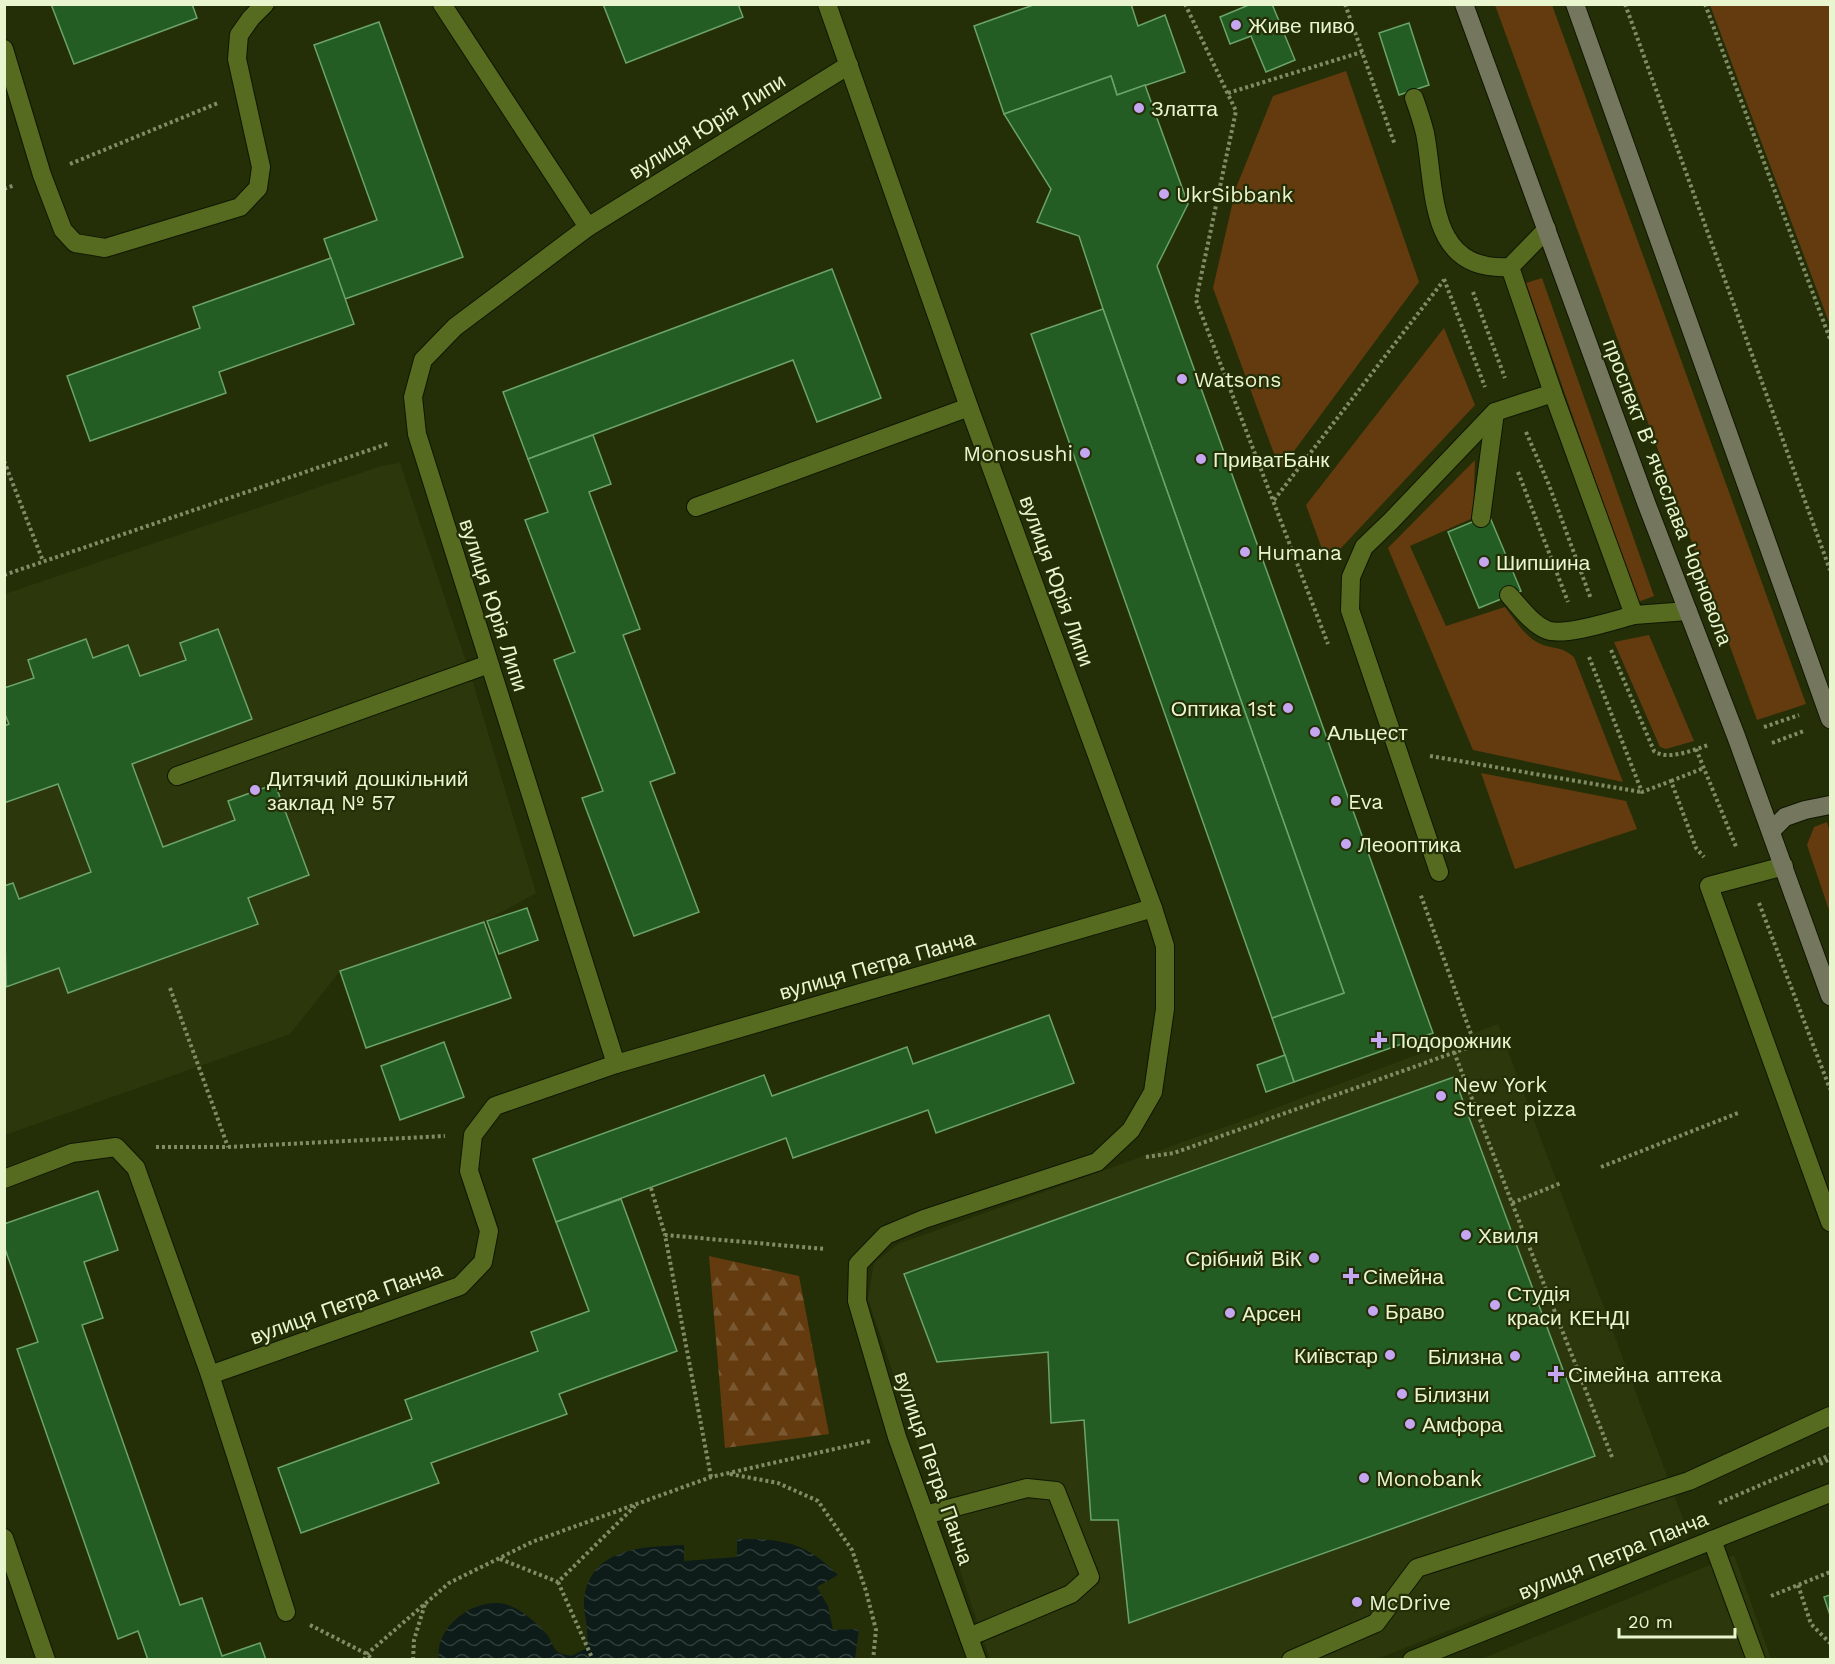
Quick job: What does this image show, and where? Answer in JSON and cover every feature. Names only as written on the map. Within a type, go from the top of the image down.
[{"type":"main road","name":"проспект Вʼячеслава Чорновола","points":[[1464,4],[1647,505],[1784,866],[1830,996]]},
{"type":"main road","points":[[1575,4],[1830,719]]},
{"type":"main road","points":[[1771,831],[1785,817],[1830,805]]},
{"type":"street","points":[[4,49],[42,176],[63,230],[75,243],[105,248],[240,207],[258,188],[261,167],[237,59],[239,35],[250,18],[265,4]]},
{"type":"street","points":[[442,4],[588,227]]},
{"type":"street","name":"вулиця Юрія Липи","points":[[827,4],[969,407],[1154,908]]},
{"type":"street","name":"вулиця Юрія Липи","points":[[616,1064],[417,434],[413,397],[423,360],[455,327],[588,227],[849,64]]},
{"type":"street","points":[[1414,98],[1425,133],[1440,227],[1450,244],[1476,264],[1494,268],[1510,267],[1546,229]]},
{"type":"street","points":[[1510,267],[1634,615]]},
{"type":"street","points":[[1439,872],[1350,610],[1351,577],[1364,547],[1495,412],[1553,393]]},
{"type":"street","points":[[696,507],[969,407]]},
{"type":"street","points":[[1481,518],[1495,412]]},
{"type":"street","points":[[1509,596],[1538,625],[1549,631],[1578,630],[1634,615],[1688,611]]},
{"type":"street","points":[[177,777],[489,664]]},
{"type":"street","points":[[1784,866],[1709,886],[1830,1222]]},
{"type":"street","name":"вулиця Петра Панча","points":[[210,1375],[460,1286],[483,1262],[489,1231],[469,1172],[473,1135],[495,1106],[616,1064],[1154,908],[1165,946],[1165,1009],[1153,1092],[1131,1130],[1096,1162],[915,1223],[886,1235],[858,1264],[857,1301],[897,1437],[977,1659]]},
{"type":"street","points":[[4,1179],[72,1153],[116,1147],[136,1168],[210,1375],[286,1612]]},
{"type":"street","points":[[1291,1659],[1376,1623],[1417,1568],[1689,1481],[1830,1416]]},
{"type":"street","points":[[925,1515],[1027,1488],[1056,1491],[1090,1577],[1071,1594],[969,1637]]},
{"type":"street","name":"вулиця Петра Панча","points":[[1412,1659],[1830,1493]]},
{"type":"street","points":[[4,1538],[46,1659]]},
{"type":"street","points":[[1712,1540],[1756,1659]]},
{"type":"path","points":[[1185,4],[1236,111],[1196,300],[1332,654]]},
{"type":"path","points":[[1345,4],[1398,152]]},
{"type":"path","points":[[1625,4],[1830,570]]},
{"type":"path","points":[[1705,4],[1830,339]]},
{"type":"path","points":[[1227,93],[1362,52]]},
{"type":"path","points":[[4,189],[42,176],[245,92]]},
{"type":"path","points":[[1441,271],[1495,412]]},
{"type":"path","points":[[1274,500],[1444,280]]},
{"type":"path","points":[[4,574],[417,434]]},
{"type":"path","points":[[4,461],[43,561]]},
{"type":"path","points":[[1516,466],[1642,792]]},
{"type":"path","points":[[1600,623],[1654,751],[1660,756],[1668,756],[1696,749],[1749,876],[1830,1089]]},
{"type":"path","points":[[1766,726],[1808,712]]},
{"type":"path","points":[[1772,743],[1814,728]]},
{"type":"path","points":[[1398,751],[1642,792],[1704,768]]},
{"type":"path","points":[[1671,781],[1696,848],[1724,882]]},
{"type":"path","points":[[1096,1162],[1174,1153],[1475,1045],[1418,888]]},
{"type":"path","points":[[170,988],[228,1147]]},
{"type":"path","points":[[1454,1052],[1611,1457]]},
{"type":"path","points":[[1601,1167],[1738,1113]]},
{"type":"path","points":[[116,1147],[228,1147],[473,1135]]},
{"type":"path","points":[[1512,1203],[1561,1183]]},
{"type":"path","points":[[651,1188],[665,1235],[711,1477]]},
{"type":"path","points":[[665,1235],[825,1249]]},
{"type":"path","points":[[364,1659],[366,1654],[449,1584],[532,1542],[711,1477],[855,1443],[897,1437]]},
{"type":"path","points":[[1711,1506],[1830,1455]]},
{"type":"path","points":[[726,1473],[778,1484],[818,1501],[852,1550],[876,1630],[873,1659]]},
{"type":"path","points":[[558,1582],[638,1504]]},
{"type":"path","points":[[500,1558],[558,1582],[592,1659]]},
{"type":"path","points":[[1771,1596],[1830,1572]]},
{"type":"path","points":[[1798,1585],[1811,1624],[1830,1643]]},
{"type":"path","points":[[413,1659],[414,1640],[425,1604]]},
{"type":"path","points":[[286,1612],[373,1659]]},
{"type":"shaded area","name":"Дитячий дошкільний заклад № 57","points":[[400,463],[474,686],[536,893],[484,922],[340,971],[290,1034],[5,1135],[5,594],[381,466]]},
{"type":"shaded area","points":[[1498,1024],[1689,1535],[1377,1659],[990,1659],[868,1299],[874,1263],[898,1244],[1236,1123]]},
{"type":"shaded area","points":[[1734,1555],[1771,1659],[1479,1660]]},
{"type":"green space","points":[[1495,5],[1552,5],[1806,704],[1757,720]]},
{"type":"green space","points":[[1710,5],[1830,5],[1830,325]]},
{"type":"green space","points":[[1346,71],[1419,282],[1280,470],[1213,288],[1236,188],[1273,96]]},
{"type":"green space","points":[[1542,278],[1654,596],[1638,602],[1526,283]]},
{"type":"green space","points":[[1444,328],[1475,405],[1327,563],[1306,505]]},
{"type":"green space","points":[[1475,460],[1473,518],[1410,546],[1446,626],[1505,607],[1531,638],[1574,657],[1623,782],[1473,750],[1388,548]]},
{"type":"green space","points":[[1649,635],[1694,741],[1666,749],[1660,747],[1614,642]]},
{"type":"green space","points":[[1481,773],[1626,801],[1637,829],[1515,869]]},
{"type":"green space","points":[[1827,822],[1830,833],[1830,913],[1807,845],[1814,827]]},
{"type":"green space","points":[[709,1256],[799,1276],[829,1434],[725,1448]]},
{"type":"water","points":[[737,1539],[780,1541],[792,1544],[814,1555],[838,1575],[817,1587],[828,1606],[833,1630],[859,1629],[855,1659],[439,1659],[439,1647],[450,1625],[471,1609],[496,1603],[514,1607],[525,1614],[544,1631],[558,1652],[571,1656],[587,1648],[585,1593],[591,1578],[600,1566],[611,1558],[639,1549],[684,1545],[684,1561],[737,1557]]},
{"type":"building","points":[[51,4],[192,4],[197,18],[74,64]]},
{"type":"building","points":[[603,4],[738,4],[743,17],[626,63]]},
{"type":"building","points":[[1036,4],[1131,4],[1138,26],[1165,15],[1185,72],[1117,95],[1111,76],[1004,114],[974,26]]},
{"type":"building","points":[[1251,4],[1272,4],[1295,60],[1266,72],[1251,36],[1230,44],[1220,17]]},
{"type":"building","points":[[379,22],[463,257],[345,299],[324,239],[377,220],[314,45]]},
{"type":"building","points":[[1409,23],[1429,85],[1399,95],[1379,33]]},
{"type":"building","points":[[1111,76],[1117,95],[1145,85],[1188,204],[1157,266],[1433,1033],[1294,1082],[1272,1018],[1344,993],[1079,236],[1037,222],[1051,189],[1004,114]]},
{"type":"building","points":[[331,258],[354,324],[219,372],[226,393],[90,441],[67,376],[200,328],[193,307]]},
{"type":"building","points":[[832,269],[881,398],[817,422],[793,360],[528,459],[503,392]]},
{"type":"building","points":[[1103,309],[1344,993],[1272,1018],[1031,334]]},
{"type":"building","points":[[593,435],[611,484],[589,492],[640,629],[623,635],[675,773],[650,782],[699,912],[634,936],[582,798],[603,791],[554,660],[575,652],[525,520],[548,512],[528,459]]},
{"type":"building","name":"Шипшина","points":[[1489,515],[1521,591],[1479,608],[1448,532]]},
{"type":"building","points":[[218,629],[252,719],[132,764],[163,847],[235,820],[228,801],[275,784],[309,875],[248,898],[258,924],[68,993],[59,968],[6,987],[4,886],[13,883],[19,899],[91,872],[58,784],[4,803],[4,726],[9,724],[4,712],[4,688],[34,678],[28,660],[86,639],[93,658],[128,645],[140,676],[186,660],[180,643]]},
{"type":"building","points":[[527,908],[538,940],[499,954],[487,921]]},
{"type":"building","points":[[484,922],[511,998],[366,1048],[340,971]]},
{"type":"building","points":[[1049,1015],[1074,1083],[936,1133],[928,1110],[793,1158],[786,1138],[556,1222],[533,1159],[764,1075],[772,1096],[907,1047],[913,1064]]},
{"type":"building","points":[[444,1042],[464,1097],[400,1120],[381,1066]]},
{"type":"building","points":[[1285,1055],[1294,1082],[1266,1092],[1257,1065]]},
{"type":"building","name":"Арсен","points":[[1454,1077],[1595,1456],[1129,1623],[1118,1520],[1091,1520],[1084,1420],[1051,1423],[1048,1352],[937,1362],[904,1274]]},
{"type":"building","points":[[98,1191],[118,1250],[84,1262],[103,1318],[82,1325],[180,1605],[202,1598],[222,1656],[260,1643],[266,1660],[148,1660],[138,1631],[118,1639],[17,1349],[38,1342],[4,1246],[4,1224]]},
{"type":"building","points":[[621,1199],[677,1351],[559,1394],[567,1414],[431,1463],[439,1483],[301,1533],[278,1468],[412,1419],[405,1400],[538,1351],[531,1332],[589,1311],[556,1222]]},
{"type":"building","points":[[1830,1595],[1830,1615],[1824,1597]]},
{"type":"place","name":"Живе пиво","points":[[1236,25]]},
{"type":"place","name":"Златта","points":[[1139,108]]},
{"type":"place","name":"UkrSibbank","points":[[1164,194]]},
{"type":"place","name":"Watsons","points":[[1182,379]]},
{"type":"place","name":"Monosushi","points":[[1085,453]]},
{"type":"place","name":"ПриватБанк","points":[[1201,459]]},
{"type":"place","name":"Humana","points":[[1245,552]]},
{"type":"place","name":"Шипшина","points":[[1484,562]]},
{"type":"place","name":"Оптика 1st","points":[[1288,708]]},
{"type":"place","name":"Альцест","points":[[1315,732]]},
{"type":"place","name":"Дитячий дошкільний заклад № 57","points":[[255,790]]},
{"type":"place","name":"Eva","points":[[1336,801]]},
{"type":"place","name":"Леооптика","points":[[1346,844]]},
{"type":"place","name":"Подорожник","points":[[1379,1040]]},
{"type":"place","name":"New York Street pizza","points":[[1441,1096]]},
{"type":"place","name":"Хвиля","points":[[1466,1235]]},
{"type":"place","name":"Срібний ВіК","points":[[1314,1258]]},
{"type":"place","name":"Сімейна","points":[[1351,1276]]},
{"type":"place","name":"Студія краси КЕНДІ","points":[[1495,1305]]},
{"type":"place","name":"Браво","points":[[1373,1311]]},
{"type":"place","name":"Арсен","points":[[1230,1313]]},
{"type":"place","name":"Київстар","points":[[1390,1355]]},
{"type":"place","name":"Білизна","points":[[1515,1356]]},
{"type":"place","name":"Сімейна аптека","points":[[1556,1374]]},
{"type":"place","name":"Білизни","points":[[1402,1394]]},
{"type":"place","name":"Амфора","points":[[1410,1424]]},
{"type":"place","name":"Monobank","points":[[1364,1478]]},
{"type":"place","name":"McDrive","points":[[1357,1602]]}]
